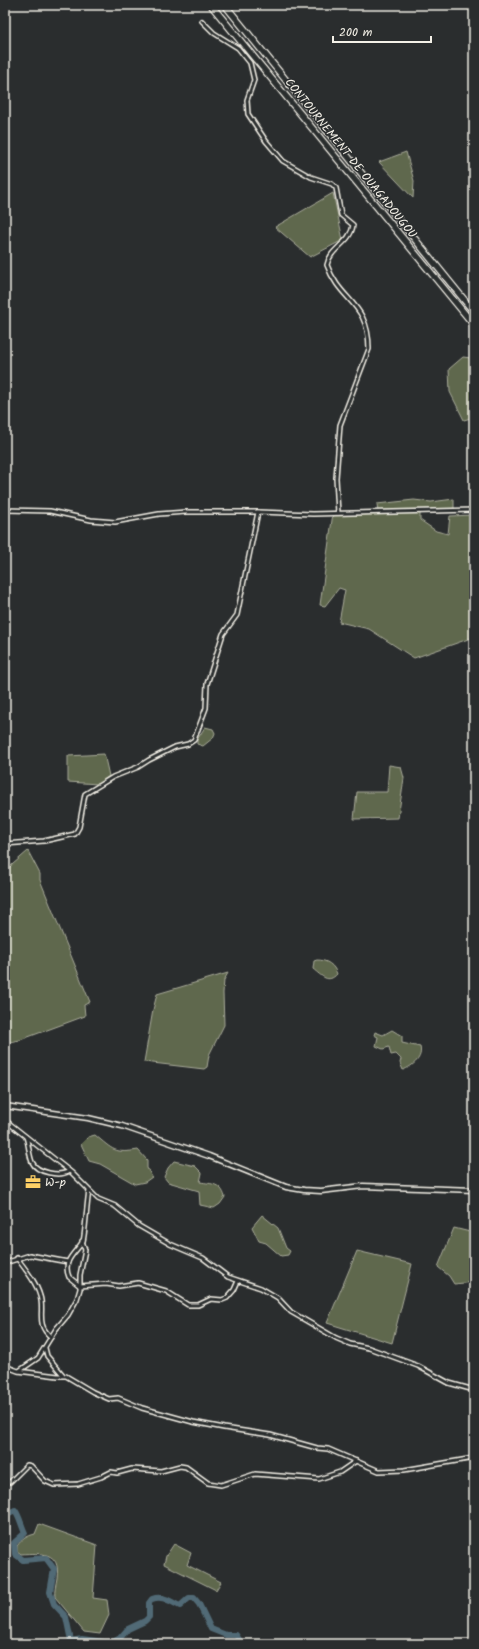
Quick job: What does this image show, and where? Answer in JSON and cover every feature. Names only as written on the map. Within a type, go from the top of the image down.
[{"type":"highway","name":"CONTOURNEMENT DE OUAGADOUGOU","points":[[211,5],[474,325]]},
{"type":"highway","name":"CONTOURNEMENT DE OUAGADOUGOU","points":[[225,5],[474,312]]},
{"type":"street","points":[[202,21],[214,33],[238,48],[250,63],[254,80],[247,106],[248,114],[266,141],[283,160],[297,167],[311,177],[332,184],[336,188],[341,215],[352,225],[348,237],[333,253],[327,265],[334,282],[357,306],[363,316],[369,336],[367,356],[340,425],[336,478],[338,513]]},
{"type":"street","points":[[5,510],[50,511],[91,520],[115,522],[159,514],[258,512],[338,513],[474,510]]},
{"type":"street","points":[[5,844],[44,841],[75,834],[79,828],[84,794],[112,777],[138,767],[174,747],[188,744],[194,740],[206,708],[207,684],[223,634],[237,614],[258,512]]},
{"type":"street","points":[[5,1106],[82,1117],[122,1126],[209,1156],[286,1187],[321,1191],[362,1186],[474,1190]]},
{"type":"street","points":[[5,1120],[69,1171],[98,1199],[115,1206],[139,1226],[170,1244],[203,1258],[228,1277],[261,1288],[278,1298],[291,1312],[350,1344],[368,1348],[418,1366],[449,1383],[474,1390]]},
{"type":"street","points":[[25,1136],[32,1164],[58,1174],[65,1174],[69,1171]]},
{"type":"street","points":[[89,1191],[82,1241],[73,1252],[68,1262],[67,1270],[69,1277],[80,1286],[106,1284],[119,1286],[138,1283],[166,1291],[188,1305],[198,1305],[211,1299],[222,1300],[227,1298],[234,1290],[238,1281]]},
{"type":"street","points":[[18,1372],[31,1364],[45,1348],[51,1337],[68,1315],[77,1299],[85,1247],[82,1241]]},
{"type":"street","points":[[5,1264],[18,1258],[30,1255],[68,1262]]},
{"type":"street","points":[[18,1258],[38,1291],[41,1300],[40,1314],[43,1328],[51,1337]]},
{"type":"street","points":[[45,1348],[48,1356],[63,1375]]},
{"type":"street","points":[[5,1366],[18,1372],[58,1376],[63,1375],[76,1380],[93,1392],[109,1399],[118,1398],[142,1408],[194,1422],[270,1435],[317,1448],[328,1449],[373,1470],[384,1472],[418,1468],[474,1458]]},
{"type":"street","points":[[5,1482],[10,1482],[27,1465],[31,1466],[45,1481],[54,1485],[78,1484],[111,1472],[128,1469],[161,1470],[180,1466],[186,1467],[208,1483],[221,1485],[255,1474],[319,1479],[344,1470],[356,1461]]},
{"type":"green space","points":[[406,152],[414,181],[413,198],[379,162]]},
{"type":"green space","points":[[333,193],[343,240],[310,257],[275,227]]},
{"type":"green space","points":[[463,357],[471,358],[474,363],[474,417],[464,420],[450,392],[449,369]]},
{"type":"green space","points":[[454,499],[454,510],[420,511],[420,520],[436,531],[448,534],[450,516],[474,515],[474,637],[414,658],[369,629],[339,622],[345,590],[339,588],[325,606],[320,605],[333,513],[378,512],[377,504],[414,500],[431,502]]},
{"type":"green space","points":[[205,727],[213,729],[215,733],[213,738],[203,746],[197,744],[197,740]]},
{"type":"green space","points":[[104,754],[109,776],[98,784],[68,782],[68,756]]},
{"type":"green space","points":[[389,765],[401,767],[404,778],[398,818],[354,819],[357,792],[387,792]]},
{"type":"green space","points":[[28,851],[40,874],[40,880],[90,1002],[84,1005],[85,1016],[20,1040],[5,1043],[5,871]]},
{"type":"green space","points":[[317,960],[330,964],[337,974],[328,979],[322,976],[313,969],[314,961]]},
{"type":"green space","points":[[228,973],[224,980],[223,993],[224,1025],[209,1055],[207,1067],[204,1069],[144,1062],[157,994]]},
{"type":"green space","points":[[392,1030],[402,1036],[402,1043],[420,1047],[421,1051],[419,1058],[403,1070],[400,1063],[401,1059],[396,1054],[391,1055],[389,1047],[383,1049],[376,1046],[378,1037],[374,1035],[375,1032],[383,1035]]},
{"type":"green space","points":[[95,1135],[115,1150],[138,1150],[147,1160],[147,1168],[152,1177],[145,1182],[135,1184],[100,1164],[89,1161],[81,1144],[88,1137]]},
{"type":"green space","points":[[174,1161],[195,1166],[202,1173],[200,1182],[216,1185],[221,1189],[225,1197],[220,1204],[214,1208],[200,1205],[199,1191],[168,1182],[164,1177],[168,1168]]},
{"type":"green space","points":[[262,1215],[278,1228],[286,1248],[290,1251],[288,1255],[281,1256],[266,1243],[259,1241],[252,1227]]},
{"type":"green space","points":[[454,1228],[474,1233],[474,1282],[454,1284],[449,1276],[438,1267]]},
{"type":"green space","points":[[357,1251],[412,1264],[392,1343],[327,1323]]},
{"type":"green space","points":[[39,1524],[97,1545],[93,1598],[107,1600],[109,1615],[100,1634],[84,1632],[55,1597],[57,1569],[53,1558],[42,1554],[21,1554],[17,1551],[17,1546],[25,1538],[35,1534]]},
{"type":"green space","points":[[174,1544],[191,1553],[187,1565],[221,1582],[216,1590],[164,1564],[166,1556]]},
{"type":"waterway","points":[[5,1515],[15,1510],[25,1533],[14,1543],[15,1554],[23,1560],[46,1558],[54,1569],[50,1592],[54,1604],[66,1617],[71,1641],[82,1639],[111,1643],[120,1638],[128,1629],[145,1621],[149,1617],[149,1603],[152,1599],[163,1598],[180,1606],[189,1598],[194,1598],[199,1604],[211,1629],[226,1635],[236,1635],[242,1644]]},
{"type":"place","name":"W-p","points":[[33,1182]]}]
